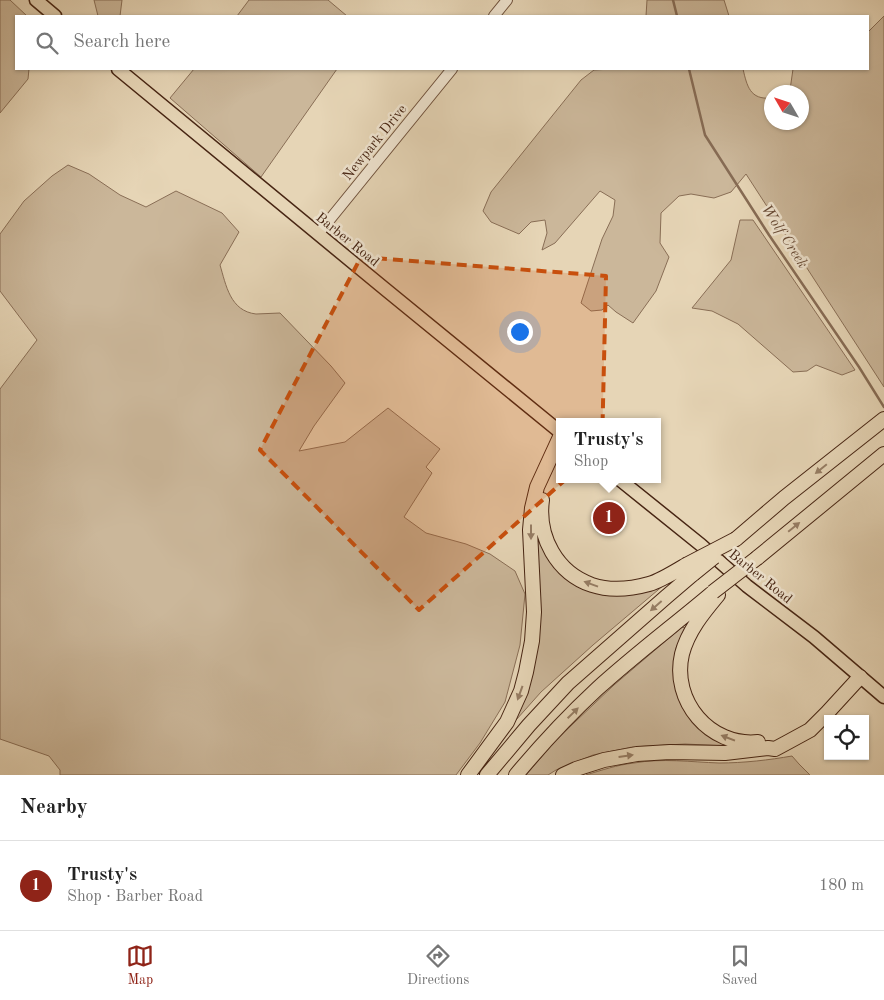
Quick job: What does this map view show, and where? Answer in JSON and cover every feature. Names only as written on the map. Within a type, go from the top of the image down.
[{"type":"highway","points":[[487,775],[529,725],[568,683],[666,597],[690,570],[736,539],[784,498],[884,419]]},
{"type":"highway","points":[[468,775],[507,722],[521,691],[532,641],[534,617],[530,530],[532,508],[537,487],[556,445]]},
{"type":"highway","points":[[516,775],[557,728],[597,689],[642,650],[715,594],[879,458]]},
{"type":"highway","points":[[556,463],[542,498],[540,512],[542,528],[547,544],[555,557],[574,576],[592,585],[620,589],[650,584],[690,570]]},
{"type":"highway","points":[[715,594],[689,636],[683,653],[681,670],[683,686],[691,708],[701,721],[716,733],[747,743],[773,741],[790,735],[816,715],[857,675]]},
{"type":"highway","points":[[563,775],[604,760],[637,754],[670,752],[725,753],[768,748],[775,749],[810,730],[827,713],[857,675]]},
{"type":"main road","points":[[36,0],[54,15]]},
{"type":"main road","name":"Barber Road","points":[[119,70],[556,429]]},
{"type":"main road","name":"Barber Road","points":[[623,483],[747,586],[814,637],[884,697]]},
{"type":"street","points":[[495,15],[507,0]]},
{"type":"street","name":"Newpark Drive","points":[[318,234],[451,70]]},
{"type":"highlighted area","points":[[361,257],[606,276],[602,447],[419,610],[260,450]]},
{"type":"shaded area","points":[[0,0],[10,0],[26,15],[15,15],[15,70],[29,70],[28,79],[0,113]]},
{"type":"shaded area","points":[[94,0],[122,0],[120,15],[98,15]]},
{"type":"shaded area","points":[[249,0],[328,0],[346,15],[238,15]]},
{"type":"shaded area","points":[[647,0],[724,0],[729,15],[646,15]]},
{"type":"shaded area","points":[[884,16],[884,387],[746,174],[731,192],[714,198],[691,194],[679,196],[661,213],[660,243],[669,257],[656,291],[633,323],[608,305],[602,310],[591,311],[581,303],[602,239],[613,216],[615,200],[600,191],[555,243],[542,250],[547,233],[545,220],[531,222],[519,234],[491,222],[483,211],[491,192],[581,80],[594,70],[743,70],[751,91],[758,97],[764,98],[764,130],[809,130],[809,85],[791,85],[793,70],[869,70],[869,31]]},
{"type":"shaded area","points":[[193,70],[336,70],[261,177],[170,98]]},
{"type":"shaded area","points":[[68,165],[89,174],[120,195],[146,207],[176,191],[222,213],[239,232],[220,265],[230,296],[240,308],[247,312],[256,314],[280,313],[345,383],[314,426],[299,451],[345,442],[388,408],[440,449],[426,467],[432,473],[404,517],[426,533],[466,544],[490,554],[515,571],[525,594],[520,645],[505,702],[480,743],[456,775],[60,775],[60,770],[49,756],[0,739],[0,389],[37,340],[0,291],[0,234],[24,201],[52,176]]},
{"type":"shaded area","points":[[740,220],[753,220],[855,370],[842,375],[816,365],[807,371],[793,372],[738,324],[712,311],[692,308],[731,260]]},
{"type":"shaded area","points":[[534,519],[547,548],[598,590],[671,579],[541,692],[508,729],[524,689]]},
{"type":"shaded area","points":[[682,627],[685,628],[676,648],[674,672],[677,688],[730,741],[727,746],[685,744],[632,747],[593,755],[548,775],[526,775],[556,740],[614,685]]},
{"type":"shaded area","points":[[792,756],[810,775],[586,775],[616,766],[645,762],[728,763]]},
{"type":"waterway","name":"Wolf Creek","points":[[673,0],[677,15]]},
{"type":"waterway","name":"Wolf Creek","points":[[689,70],[705,135],[769,235],[884,407]]},
{"type":"place","name":"Trusty's","points":[[609,518]]}]
